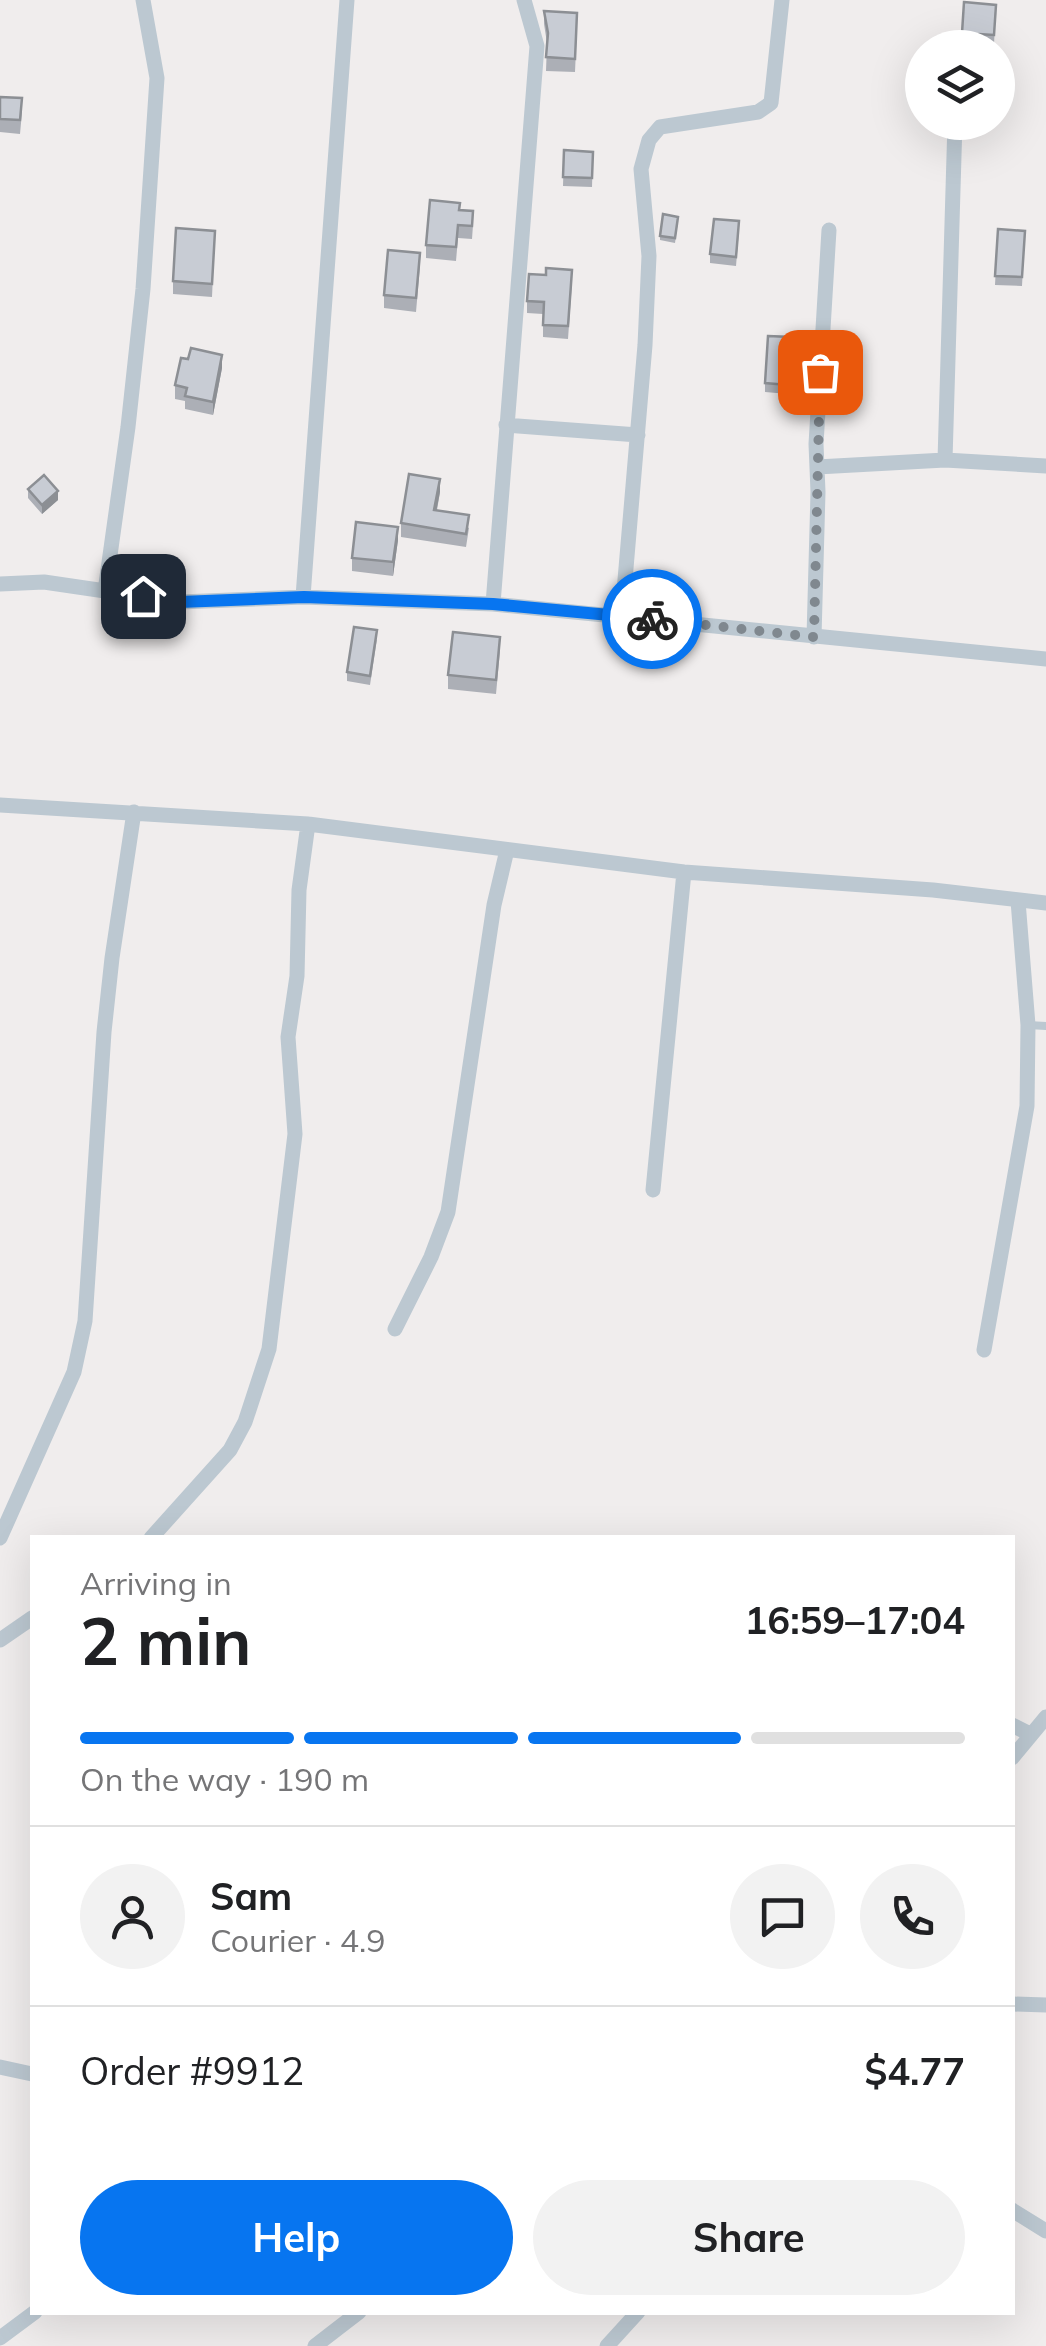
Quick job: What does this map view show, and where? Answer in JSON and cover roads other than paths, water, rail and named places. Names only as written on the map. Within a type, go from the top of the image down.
[{"type":"street","points":[[106,591],[143,289],[157,78],[144,0]]},
{"type":"street","points":[[304,597],[347,0]]},
{"type":"street","points":[[493,604],[537,46],[524,0]]},
{"type":"street","points":[[622,615],[649,256],[640,169],[648,140],[660,127],[758,112],[771,103],[782,0]]},
{"type":"street","points":[[944,460],[954,140]]},
{"type":"street","points":[[814,637],[829,230]]},
{"type":"street","points":[[506,425],[638,435]]},
{"type":"street","points":[[818,468],[944,460],[1046,466]]},
{"type":"street","points":[[0,584],[44,582],[180,602],[304,597],[493,604],[1046,659]]},
{"type":"street","points":[[0,806],[308,824],[684,872],[933,890],[1046,903]]},
{"type":"street","points":[[0,1538],[74,1372],[85,1321],[104,1032],[134,812]]},
{"type":"street","points":[[154,1535],[230,1450],[255,1396],[269,1349],[296,1134],[288,1037],[297,976],[299,890],[308,824]]},
{"type":"street","points":[[395,1329],[431,1257],[448,1212],[494,905],[506,850]]},
{"type":"street","points":[[653,1190],[684,872]]},
{"type":"street","points":[[984,1350],[1027,1106],[1028,1025],[1018,902]]},
{"type":"street","points":[[0,1640],[30,1619]]},
{"type":"street","points":[[1015,1754],[1046,1717]]},
{"type":"street","points":[[1015,1726],[1030,1734]]},
{"type":"street","points":[[1015,2004],[1046,2006]]},
{"type":"street","points":[[0,2067],[30,2074]]},
{"type":"street","points":[[1015,2212],[1046,2230]]},
{"type":"street","points":[[0,2338],[31,2315]]},
{"type":"street","points":[[314,2346],[355,2315]]},
{"type":"street","points":[[607,2346],[635,2315]]},
{"type":"lane","points":[[1028,1025],[1046,1026]]}]
